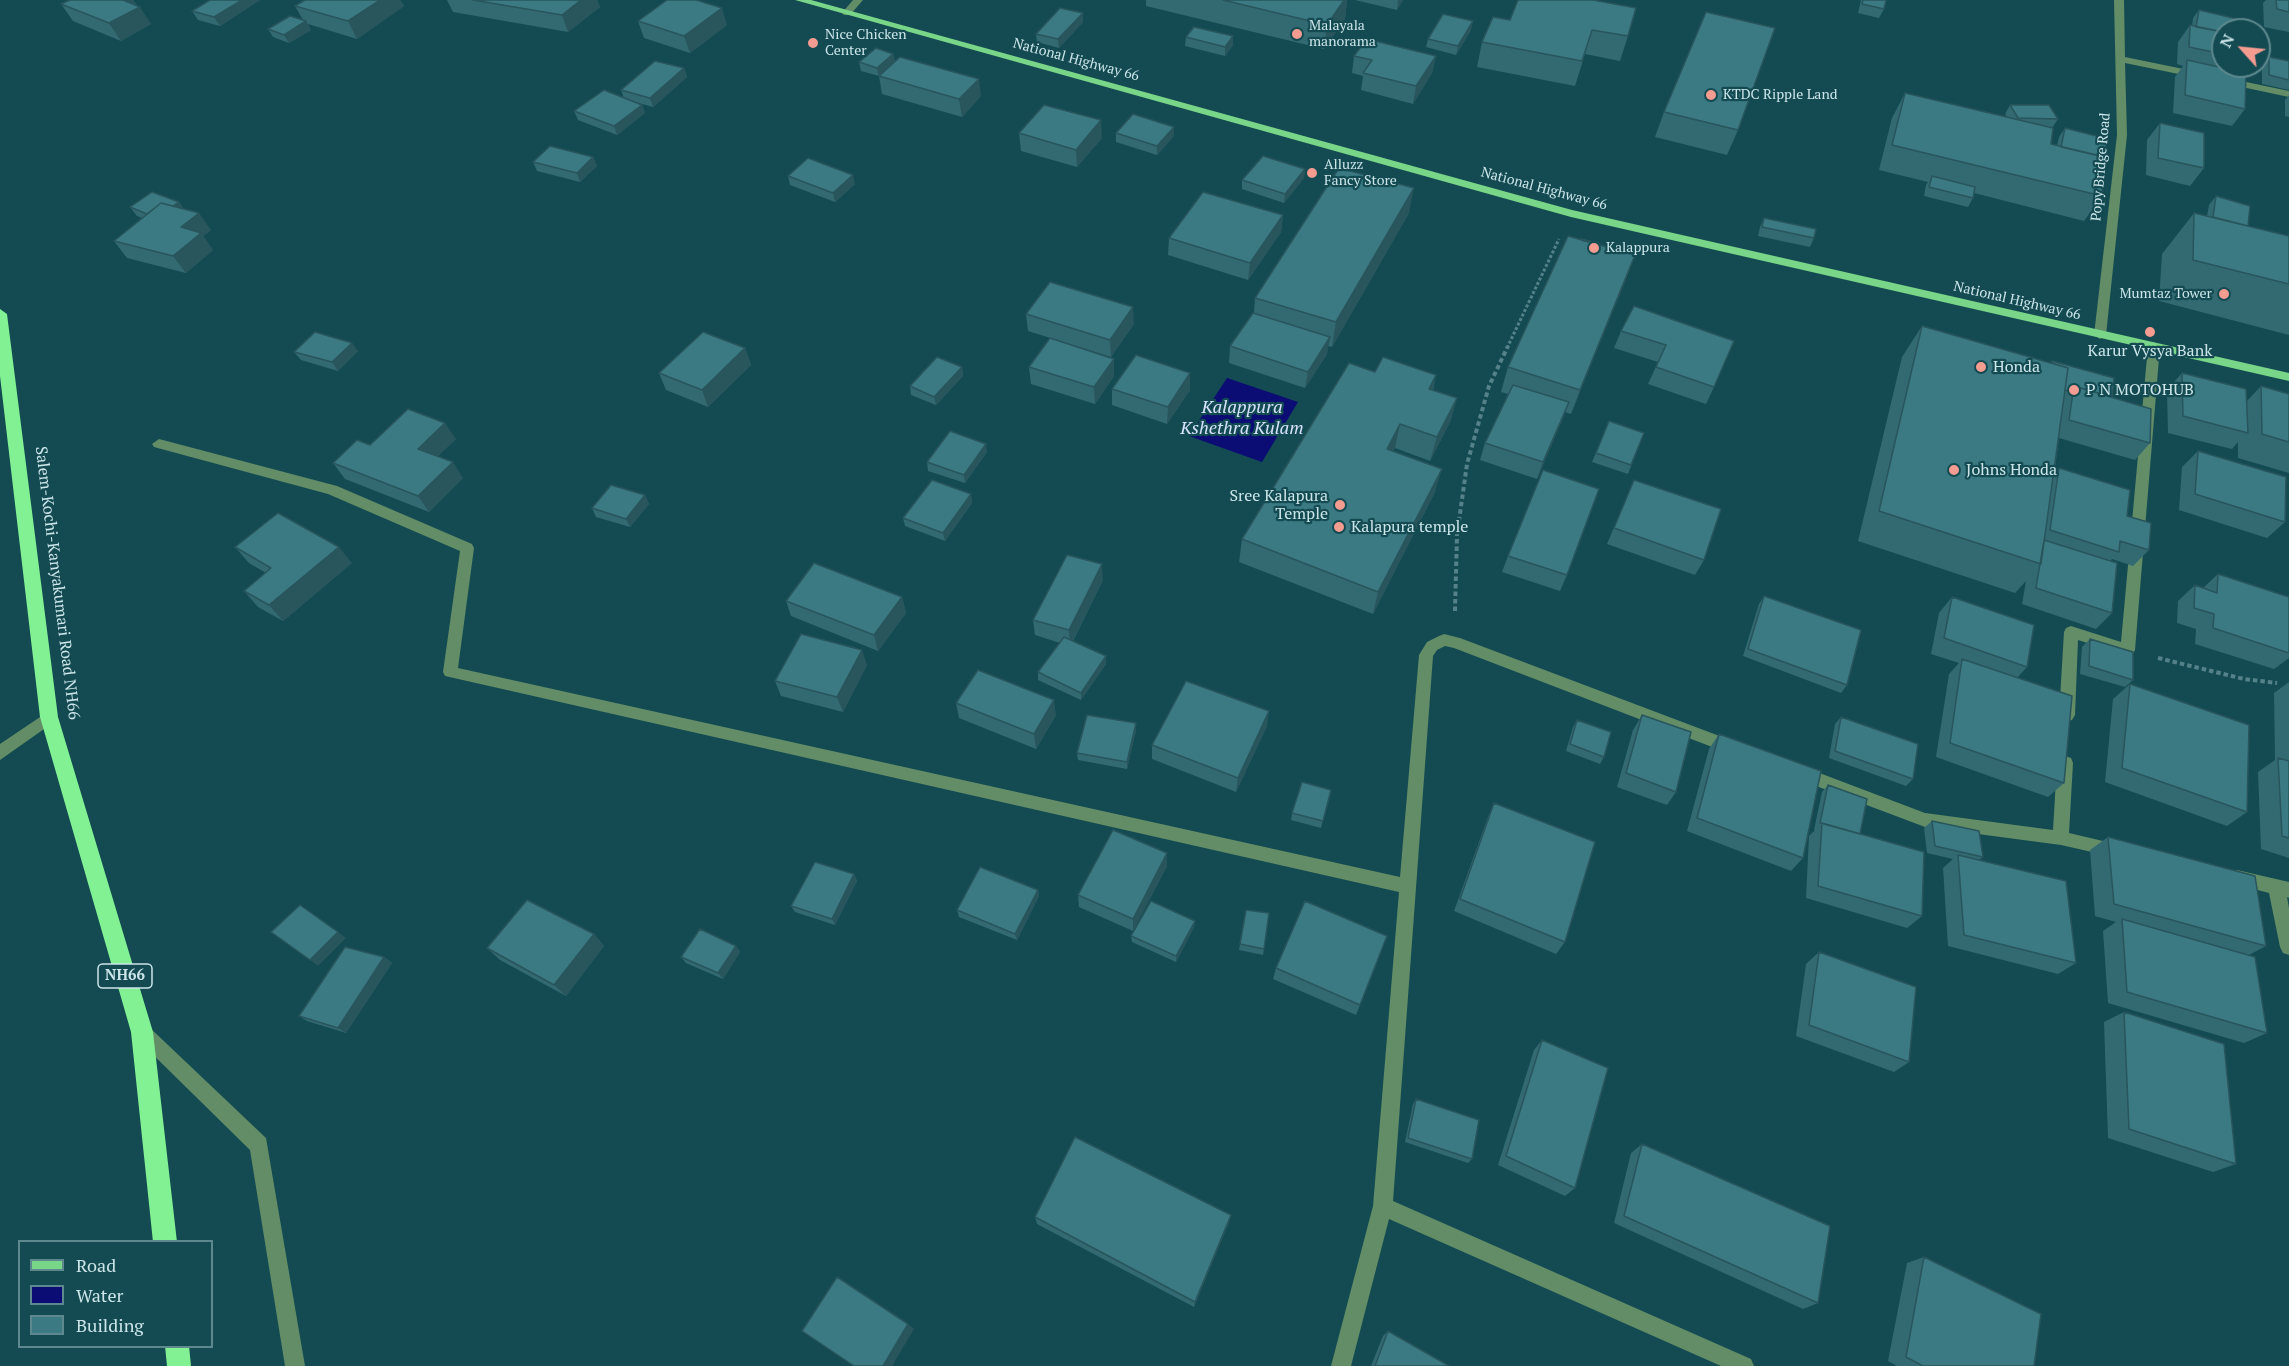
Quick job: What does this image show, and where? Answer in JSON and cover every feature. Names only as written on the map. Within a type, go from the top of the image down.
[{"type":"highway","name":"Salem-Kochi-Kanyakumari Road NH66","points":[[0,314],[50,717],[142,1032],[165,1240]]},
{"type":"highway","points":[[177,1348],[179,1366]]},
{"type":"main road","name":"National Highway 66","points":[[800,0],[1571,213],[2289,377]]},
{"type":"street","points":[[847,13],[858,0]]},
{"type":"street","name":"Popy Bridge Road","points":[[2100,335],[2122,135],[2119,0]]},
{"type":"street","points":[[2120,59],[2210,78]]},
{"type":"street","points":[[2221,80],[2289,94]]},
{"type":"street","points":[[2061,838],[2071,632],[2128,650],[2154,346]]},
{"type":"street","points":[[159,444],[332,490],[467,548],[450,672],[1408,887]]},
{"type":"street","points":[[1341,1366],[1383,1206],[1426,654],[1432,646],[1444,640],[1455,642],[1749,754]]},
{"type":"street","points":[[0,753],[50,717]]},
{"type":"street","points":[[1782,766],[1925,820],[2061,838],[2129,853]]},
{"type":"street","points":[[2220,874],[2283,888],[2289,947]]},
{"type":"street","points":[[142,1032],[259,1145],[295,1366]]},
{"type":"street","points":[[1383,1206],[1744,1366]]},
{"type":"path","points":[[1455,642],[1456,535],[1467,464],[1489,386],[1571,213]]},
{"type":"path","points":[[2128,650],[2244,679],[2277,682]]},
{"type":"water","name":"Kalappura Kshethra Kulam","points":[[1227,378],[1298,402],[1262,462],[1189,436]]},
{"type":"building","points":[[70,0],[123,0],[140,7],[109,23],[61,4]]},
{"type":"building","points":[[210,0],[242,0],[214,17],[192,11]]},
{"type":"building","points":[[305,0],[380,0],[348,21],[295,6]]},
{"type":"building","points":[[473,0],[581,0],[562,15]]},
{"type":"building","points":[[667,0],[696,0],[722,8],[684,36],[638,21]]},
{"type":"building","points":[[1223,0],[1344,0],[1327,25]]},
{"type":"building","points":[[1518,0],[1593,0],[1636,8],[1628,36],[1592,30],[1582,61],[1482,42],[1493,17],[1510,20]]},
{"type":"building","points":[[1863,0],[1886,0],[1884,9],[1862,4]]},
{"type":"building","points":[[2276,0],[2289,0],[2289,12],[2277,9]]},
{"type":"building","points":[[1060,8],[1083,13],[1058,39],[1036,34]]},
{"type":"building","points":[[2199,10],[2233,18],[2211,18],[2211,30],[2196,27]]},
{"type":"building","name":"KTDC Ripple Land","points":[[1706,12],[1775,28],[1738,130],[1664,112]]},
{"type":"building","points":[[1443,14],[1473,21],[1458,46],[1428,39]]},
{"type":"building","points":[[290,16],[306,21],[284,35],[268,29]]},
{"type":"building","points":[[2190,25],[2211,29],[2211,52],[2189,47]]},
{"type":"building","points":[[1194,27],[1233,36],[1225,47],[1186,37]]},
{"type":"building","points":[[1367,39],[1436,56],[1416,86],[1363,73],[1372,60],[1354,56]]},
{"type":"building","points":[[876,48],[893,54],[877,68],[859,62]]},
{"type":"building","points":[[900,57],[979,79],[959,99],[879,76]]},
{"type":"building","points":[[2271,57],[2289,61],[2289,80],[2271,76]]},
{"type":"building","points":[[2187,60],[2211,65],[2211,78],[2246,78],[2245,109],[2185,95]]},
{"type":"building","points":[[655,61],[684,68],[650,98],[621,90]]},
{"type":"building","points":[[604,90],[642,105],[614,126],[574,111]]},
{"type":"building","points":[[1905,93],[2053,128],[2051,144],[2105,157],[2102,196],[1892,145]]},
{"type":"building","points":[[1044,105],[1101,120],[1076,150],[1019,133]]},
{"type":"building","points":[[2010,105],[2049,105],[2058,119],[2018,118]]},
{"type":"building","points":[[1133,114],[1174,127],[1157,146],[1116,133]]},
{"type":"building","points":[[2160,123],[2204,133],[2204,168],[2158,158]]},
{"type":"building","points":[[2065,128],[2108,139],[2104,157],[2061,147]]},
{"type":"building","points":[[550,146],[593,157],[577,173],[533,162]]},
{"type":"building","points":[[1263,156],[1305,169],[1285,194],[1242,180]]},
{"type":"building","points":[[808,158],[853,175],[833,193],[788,176]]},
{"type":"building","points":[[1339,168],[1414,188],[1336,322],[1255,298]]},
{"type":"building","points":[[1932,176],[1975,187],[1973,198],[1929,187]]},
{"type":"building","points":[[152,192],[179,202],[173,206],[161,203],[147,214],[130,207]]},
{"type":"building","points":[[1203,192],[1283,215],[1250,263],[1169,238]]},
{"type":"building","points":[[2216,196],[2250,206],[2248,226],[2213,217]]},
{"type":"building","points":[[161,203],[199,213],[181,227],[201,233],[173,256],[114,241]]},
{"type":"building","points":[[2194,213],[2289,236],[2289,284],[2193,260]]},
{"type":"building","points":[[1764,218],[1816,229],[1814,238],[1762,227]]},
{"type":"building","points":[[1568,236],[1635,255],[1580,390],[1508,367]]},
{"type":"building","points":[[1050,282],[1133,307],[1110,340],[1026,314]]},
{"type":"building","points":[[1634,306],[1734,341],[1714,387],[1656,367],[1666,345],[1621,331]]},
{"type":"building","points":[[1253,313],[1330,337],[1308,372],[1230,346]]},
{"type":"building","name":"Johns Honda","points":[[1922,326],[2068,368],[2041,564],[1879,511]]},
{"type":"building","points":[[315,332],[352,343],[332,362],[294,352]]},
{"type":"building","points":[[703,332],[745,348],[702,390],[659,373]]},
{"type":"building","points":[[1050,338],[1114,359],[1094,387],[1029,367]]},
{"type":"building","points":[[1136,355],[1190,373],[1168,407],[1112,389]]},
{"type":"building","points":[[937,357],[962,367],[934,397],[910,386]]},
{"type":"building","name":"Kalapura temple","points":[[1383,357],[1436,375],[1429,389],[1457,398],[1437,437],[1400,424],[1387,449],[1442,469],[1378,592],[1242,539],[1349,363],[1375,372]]},
{"type":"building","points":[[2052,361],[2114,378],[2112,397],[2074,386],[2069,391],[2065,390],[2068,368],[2052,363]]},
{"type":"building","points":[[2182,373],[2246,389],[2248,433],[2183,416]]},
{"type":"building","points":[[1513,385],[1569,402],[1543,462],[1485,443]]},
{"type":"building","points":[[2074,386],[2151,409],[2150,443],[2069,420]]},
{"type":"building","points":[[2261,386],[2289,394],[2289,442],[2262,434]]},
{"type":"building","points":[[408,409],[445,423],[418,449],[453,462],[418,496],[333,463],[357,440],[370,445]]},
{"type":"building","points":[[1609,421],[1644,433],[1631,465],[1596,453]]},
{"type":"building","points":[[950,431],[986,444],[964,475],[927,462]]},
{"type":"building","points":[[2198,451],[2286,477],[2285,522],[2195,494]]},
{"type":"building","points":[[2059,468],[2130,490],[2127,516],[2151,523],[2149,550],[2120,541],[2119,552],[2050,530]]},
{"type":"building","points":[[1543,470],[1599,489],[1567,575],[1508,556]]},
{"type":"building","points":[[932,480],[971,494],[943,533],[903,518]]},
{"type":"building","points":[[1634,480],[1721,509],[1704,560],[1614,528]]},
{"type":"building","points":[[611,485],[645,495],[626,519],[592,508]]},
{"type":"building","points":[[278,513],[339,547],[269,605],[244,591],[271,568],[235,547]]},
{"type":"building","points":[[2044,540],[2117,563],[2112,613],[2036,588]]},
{"type":"building","points":[[1067,555],[1102,564],[1069,630],[1033,620]]},
{"type":"building","points":[[814,563],[902,597],[874,635],[786,601]]},
{"type":"building","points":[[2218,574],[2289,597],[2289,653],[2213,628],[2214,614],[2194,608],[2195,585],[2217,593]]},
{"type":"building","points":[[1764,596],[1861,630],[1847,685],[1748,649]]},
{"type":"building","points":[[1952,597],[2034,625],[2027,667],[1944,638]]},
{"type":"building","points":[[801,634],[862,650],[837,697],[775,681]]},
{"type":"building","points":[[1064,637],[1106,656],[1081,693],[1038,672]]},
{"type":"building","points":[[2090,639],[2133,652],[2133,680],[2089,666]]},
{"type":"building","points":[[1962,659],[2072,696],[2064,783],[1950,743]]},
{"type":"building","points":[[978,670],[1054,700],[1034,734],[956,703]]},
{"type":"building","points":[[1186,681],[1269,711],[1238,778],[1152,745]]},
{"type":"building","points":[[2130,684],[2249,725],[2247,812],[2122,768]]},
{"type":"building","points":[[1087,715],[1136,723],[1127,762],[1077,753]]},
{"type":"building","points":[[1642,715],[1691,732],[1676,792],[1626,773]]},
{"type":"building","points":[[1841,717],[1918,744],[1913,779],[1835,751]]},
{"type":"building","points":[[1577,720],[1611,732],[1604,757],[1570,744]]},
{"type":"building","points":[[1719,734],[1821,771],[1803,858],[1697,818]]},
{"type":"building","points":[[2278,758],[2289,761],[2289,838],[2282,836]]},
{"type":"building","points":[[1302,782],[1331,790],[1323,821],[1292,813]]},
{"type":"building","points":[[1828,785],[1867,799],[1860,834],[1820,823]]},
{"type":"building","points":[[1494,803],[1595,842],[1565,942],[1460,899]]},
{"type":"building","points":[[1932,821],[1979,831],[1983,857],[1935,846]]},
{"type":"building","points":[[1822,823],[1924,852],[1922,916],[1818,886]]},
{"type":"building","points":[[1113,830],[1167,853],[1133,919],[1078,895]]},
{"type":"building","points":[[2108,837],[2255,876],[2266,946],[2114,904]]},
{"type":"building","points":[[1958,855],[2066,881],[2076,963],[1964,935]]},
{"type":"building","points":[[815,862],[854,874],[832,919],[791,906]]},
{"type":"building","points":[[980,867],[1038,890],[1015,934],[957,910]]},
{"type":"building","points":[[527,900],[594,934],[554,985],[487,948]]},
{"type":"building","points":[[1151,901],[1195,921],[1176,956],[1131,936]]},
{"type":"building","points":[[1305,901],[1387,936],[1360,1005],[1276,968]]},
{"type":"building","points":[[300,905],[338,932],[310,960],[271,932]]},
{"type":"building","points":[[1246,910],[1269,913],[1264,949],[1240,944]]},
{"type":"building","points":[[2122,919],[2255,957],[2267,1033],[2127,992]]},
{"type":"building","points":[[700,929],[736,946],[718,973],[681,957]]},
{"type":"building","points":[[345,947],[384,957],[338,1028],[299,1016]]},
{"type":"building","points":[[1819,952],[1916,987],[1909,1062],[1809,1025]]},
{"type":"building","points":[[2124,1012],[2224,1044],[2236,1164],[2129,1129]]},
{"type":"building","points":[[1542,1040],[1608,1068],[1575,1188],[1506,1156]]},
{"type":"building","points":[[1416,1099],[1479,1120],[1472,1159],[1408,1138]]},
{"type":"building","points":[[1075,1137],[1231,1215],[1195,1302],[1035,1217]]},
{"type":"building","points":[[1642,1144],[1830,1226],[1818,1303],[1624,1216]]},
{"type":"building","points":[[1924,1257],[2041,1314],[2034,1366],[1923,1366],[1906,1357]]},
{"type":"building","points":[[837,1277],[908,1324],[883,1366],[854,1366],[802,1331]]},
{"type":"building","points":[[1388,1331],[1449,1366],[1375,1366]]},
{"type":"place","name":"Malayala manorama","points":[[1297,34]]},
{"type":"place","name":"Nice Chicken Center","points":[[813,43]]},
{"type":"place","name":"KTDC Ripple Land","points":[[1711,95]]},
{"type":"place","name":"Alluzz Fancy Store","points":[[1312,173]]},
{"type":"place","name":"Kalappura","points":[[1594,248]]},
{"type":"place","name":"Mumtaz Tower","points":[[2224,294]]},
{"type":"place","name":"Karur Vysya Bank","points":[[2150,332]]},
{"type":"place","name":"Honda","points":[[1981,367]]},
{"type":"place","name":"P N MOTOHUB","points":[[2074,390]]},
{"type":"place","name":"Johns Honda","points":[[1954,470]]},
{"type":"place","name":"Sree Kalapura Temple","points":[[1340,505]]},
{"type":"place","name":"Kalapura temple","points":[[1339,527]]}]
